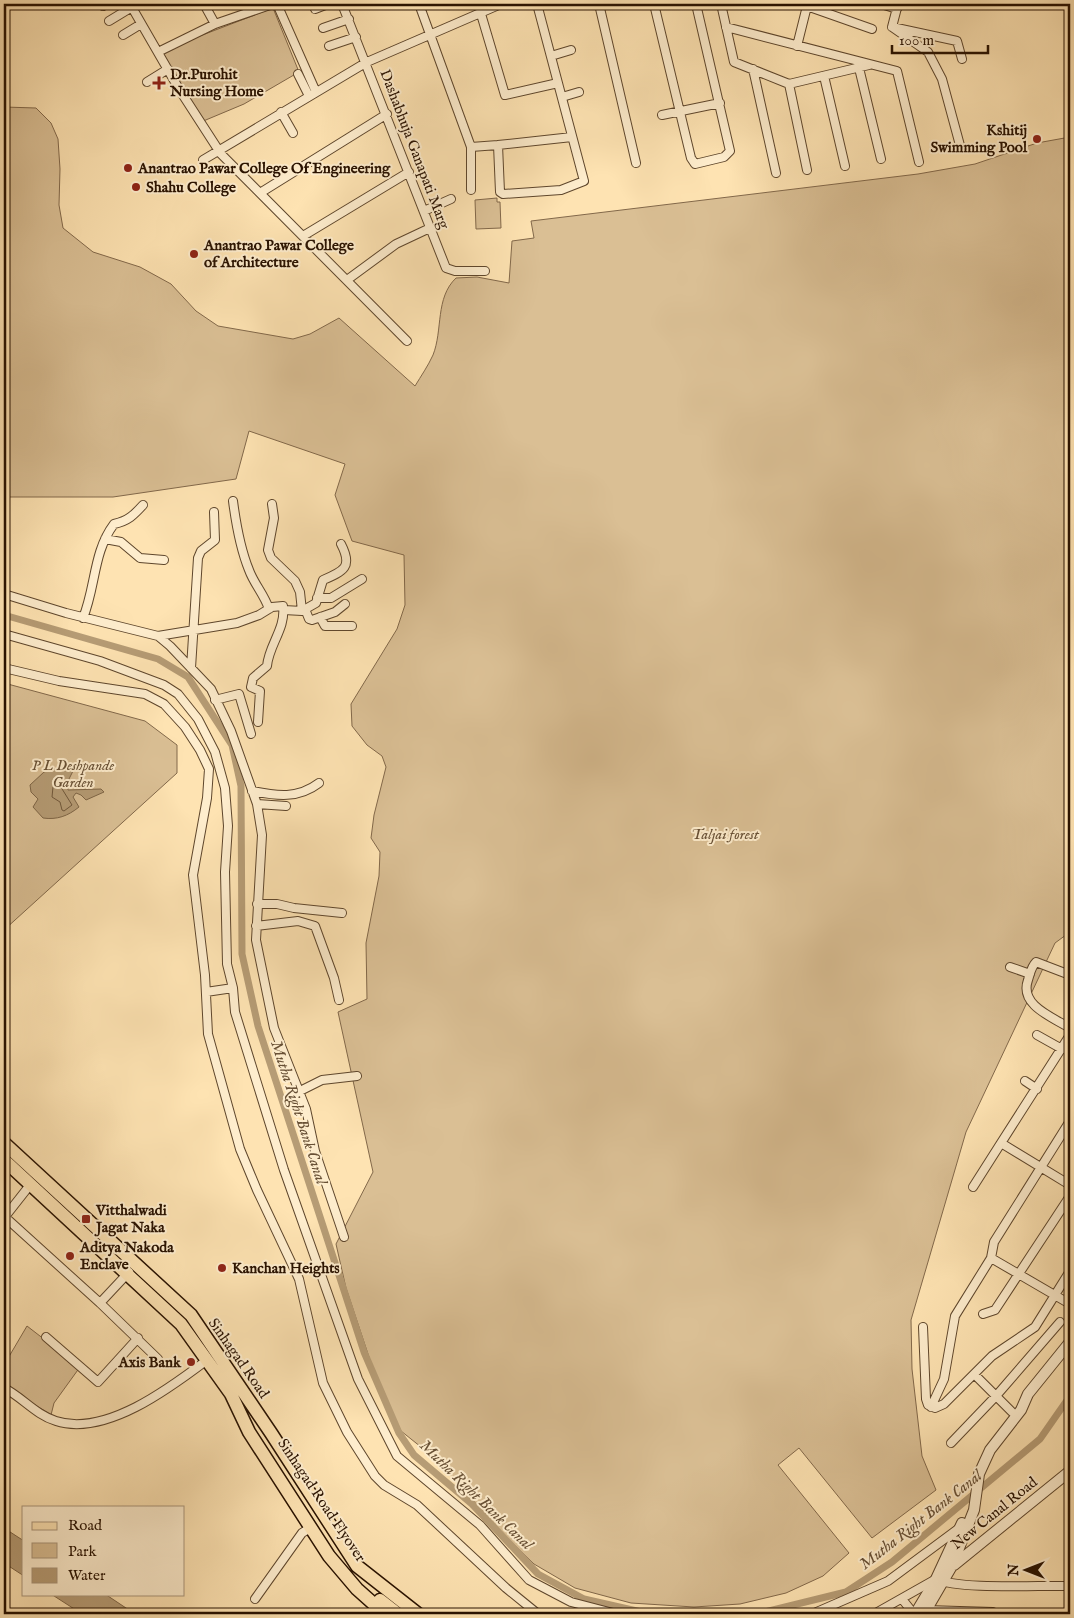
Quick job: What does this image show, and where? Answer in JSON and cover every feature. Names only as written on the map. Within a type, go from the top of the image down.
[{"type":"main road","name":"Sinhagad Road","points":[[4,1143],[131,1269],[181,1324],[231,1394],[249,1432],[312,1524],[342,1574],[385,1614]]},
{"type":"main road","name":"Sinhagad Road","points":[[4,1160],[30,1185],[131,1269],[190,1315],[276,1440],[357,1566],[369,1578],[418,1614]]},
{"type":"main road","name":"Sinhagad Road Flyover","points":[[312,1524],[363,1585],[398,1614]]},
{"type":"street","points":[[204,4],[214,24]]},
{"type":"street","points":[[158,52],[214,24],[273,4]]},
{"type":"street","points":[[277,4],[312,94]]},
{"type":"street","points":[[315,9],[328,4]]},
{"type":"street","name":"Dashabhuja Ganapati Marg","points":[[342,4],[367,62],[446,268],[455,271],[485,271]]},
{"type":"street","points":[[419,4],[471,147],[471,190]]},
{"type":"street","points":[[203,160],[367,62],[501,4]]},
{"type":"street","points":[[498,145],[501,194],[561,190],[584,181],[537,4]]},
{"type":"street","points":[[599,4],[636,163]]},
{"type":"street","points":[[654,4],[692,162],[695,164],[724,157],[730,151],[696,4]]},
{"type":"street","points":[[721,4],[734,62],[789,84],[870,65]]},
{"type":"street","points":[[881,4],[897,6],[892,27]]},
{"type":"street","points":[[797,46],[804,5],[872,29]]},
{"type":"street","points":[[109,21],[131,6],[218,150],[407,341]]},
{"type":"street","points":[[481,14],[505,95],[558,83]]},
{"type":"street","points":[[323,28],[349,19]]},
{"type":"street","points":[[123,35],[142,24]]},
{"type":"street","points":[[726,27],[897,72],[918,162]]},
{"type":"street","points":[[892,27],[957,41],[962,59]]},
{"type":"street","points":[[892,27],[928,52],[942,79],[961,149]]},
{"type":"street","points":[[329,46],[356,37]]},
{"type":"street","points":[[551,56],[571,50]]},
{"type":"street","points":[[844,58],[844,71]]},
{"type":"street","points":[[859,68],[881,159]]},
{"type":"street","points":[[147,82],[168,69]]},
{"type":"street","points":[[753,69],[776,173]]},
{"type":"street","points":[[298,74],[312,94]]},
{"type":"street","points":[[824,76],[845,166]]},
{"type":"street","points":[[789,84],[807,170]]},
{"type":"street","points":[[562,97],[579,92]]},
{"type":"street","points":[[662,115],[720,103]]},
{"type":"street","points":[[281,112],[293,132]]},
{"type":"street","points":[[260,193],[387,114]]},
{"type":"street","points":[[471,147],[572,137]]},
{"type":"street","points":[[303,236],[410,172]]},
{"type":"street","points":[[424,211],[451,199]]},
{"type":"street","points":[[347,280],[396,244],[430,228]]},
{"type":"street","points":[[233,501],[236,528],[249,570],[265,596],[269,609]]},
{"type":"street","points":[[272,504],[273,527],[268,550],[272,558],[295,581],[304,610],[309,619],[336,612],[345,604]]},
{"type":"street","points":[[83,618],[93,588],[98,554],[105,539],[114,524],[124,522],[132,517],[143,505]]},
{"type":"street","points":[[191,668],[198,558],[201,551],[215,540],[214,512]]},
{"type":"street","points":[[105,539],[118,540],[140,558],[164,560]]},
{"type":"street","points":[[284,610],[304,610],[316,603],[323,580],[343,571],[347,562],[346,554],[341,544]]},
{"type":"street","points":[[317,598],[331,598],[362,579]]},
{"type":"street","points":[[4,594],[83,618],[158,636],[193,632],[237,623],[269,609],[283,606],[283,627],[268,653],[267,666],[253,678],[251,687],[260,691],[258,722]]},
{"type":"street","points":[[320,617],[325,626],[352,626]]},
{"type":"street","points":[[4,634],[100,661],[164,685],[178,694],[198,719],[216,752],[225,788],[228,826],[225,872],[228,964],[235,1012],[284,1170],[358,1379],[398,1456],[480,1525],[529,1580],[571,1602],[616,1614]]},
{"type":"street","points":[[158,636],[211,689],[231,731],[257,804],[262,835],[256,940],[274,1028],[300,1090],[315,1151],[344,1237]]},
{"type":"street","points":[[4,668],[59,681],[145,694],[164,704],[185,727],[200,750],[210,770],[207,798],[193,875],[206,992],[208,1034],[240,1149],[256,1190],[299,1279],[320,1373],[347,1432],[366,1465],[384,1485],[416,1505],[506,1588],[538,1614]]},
{"type":"street","points":[[215,700],[239,694],[251,734]]},
{"type":"street","points":[[252,791],[278,795],[294,795],[304,793],[319,783]]},
{"type":"street","points":[[257,804],[286,806]]},
{"type":"street","points":[[257,904],[277,904],[294,908],[342,913]]},
{"type":"street","points":[[314,909],[314,926],[334,978],[339,1000]]},
{"type":"street","points":[[256,926],[298,921],[314,926]]},
{"type":"street","points":[[1070,975],[1040,962],[1033,965],[1025,989],[1027,998],[1033,1004],[1070,1028]]},
{"type":"street","points":[[1010,966],[1030,974]]},
{"type":"street","points":[[206,992],[233,988]]},
{"type":"street","points":[[1037,1035],[1062,1049]]},
{"type":"street","points":[[973,1187],[1070,1035]]},
{"type":"street","points":[[300,1090],[322,1080],[357,1076]]},
{"type":"street","points":[[1025,1081],[1037,1089]]},
{"type":"street","points":[[931,1407],[944,1379],[955,1316],[991,1258],[994,1242],[1070,1121]]},
{"type":"street","points":[[1002,1143],[1070,1185]]},
{"type":"street","points":[[30,1185],[4,1218],[100,1303],[158,1359]]},
{"type":"street","points":[[983,1314],[995,1310],[1070,1196]]},
{"type":"street","points":[[991,1258],[1070,1304]]},
{"type":"street","points":[[100,1303],[131,1269]]},
{"type":"street","points":[[931,1407],[941,1407],[992,1356],[1035,1327],[1070,1271]]},
{"type":"street","points":[[951,1444],[996,1396],[1060,1322]]},
{"type":"street","points":[[923,1327],[926,1399],[931,1407]]},
{"type":"street","points":[[1035,1327],[1042,1334],[1042,1344]]},
{"type":"street","points":[[46,1337],[98,1382],[138,1338]]},
{"type":"street","points":[[902,1599],[914,1614],[952,1566],[971,1510],[974,1483],[984,1452],[1012,1412],[1022,1403],[1070,1342]]},
{"type":"street","points":[[4,1388],[56,1421],[84,1424],[128,1412],[177,1383],[208,1360]]},
{"type":"street","points":[[974,1374],[1012,1412]]},
{"type":"street","points":[[974,1483],[990,1450],[1021,1410],[1022,1403]]},
{"type":"street","name":"New Canal Road","points":[[952,1566],[1070,1471]]},
{"type":"street","points":[[971,1510],[961,1526],[940,1581],[925,1612],[993,1612],[994,1614]]},
{"type":"street","points":[[255,1599],[302,1533],[312,1524]]},
{"type":"street","points":[[812,1614],[888,1581],[961,1526]]},
{"type":"street","points":[[874,1614],[940,1581],[1070,1586]]},
{"type":"green space","points":[[273,8],[299,72],[244,104],[201,122],[158,52]]},
{"type":"green space","name":"Taljai forest","points":[[4,107],[36,108],[51,123],[58,139],[60,169],[59,205],[63,228],[93,252],[140,267],[171,284],[196,311],[218,326],[293,339],[310,334],[339,318],[415,386],[433,355],[442,305],[449,286],[456,278],[477,277],[509,283],[512,241],[534,238],[531,221],[918,174],[975,164],[1037,143],[1070,137],[1070,932],[1055,943],[966,1132],[911,1320],[912,1369],[922,1456],[936,1490],[872,1538],[799,1448],[778,1465],[849,1553],[823,1576],[786,1593],[740,1604],[694,1607],[631,1603],[575,1588],[534,1564],[503,1534],[436,1459],[401,1431],[382,1396],[346,1288],[336,1244],[373,1172],[338,1012],[367,999],[366,943],[379,876],[380,852],[371,838],[374,815],[386,767],[382,756],[367,745],[352,726],[351,704],[397,629],[405,605],[404,555],[352,541],[335,495],[345,464],[249,431],[236,479],[113,497],[4,497]]},
{"type":"green space","points":[[497,198],[497,202],[500,202],[501,228],[476,229],[475,200]]},
{"type":"green space","name":"P L Deshpande Garden","points":[[4,683],[145,721],[177,745],[177,773],[4,930]]},
{"type":"green space","points":[[27,1326],[80,1367],[54,1403],[51,1415],[4,1385],[4,1365]]},
{"type":"water","points":[[70,764],[75,767],[67,783],[68,790],[101,789],[104,792],[86,800],[76,793],[73,797],[79,807],[58,818],[43,818],[33,807],[38,799],[31,792],[30,785],[44,772]]},
{"type":"water","points":[[4,1528],[22,1540],[22,1575],[4,1563]]},
{"type":"water","points":[[54,1596],[108,1596],[135,1614],[82,1614]]},
{"type":"waterway","name":"Mutha Right Bank Canal","points":[[4,615],[158,659],[188,677],[232,745],[241,786],[242,954],[258,1026],[364,1352],[399,1433],[414,1455],[472,1504],[538,1574],[584,1599],[650,1614]]},
{"type":"waterway","name":"Mutha Right Bank Canal","points":[[756,1614],[846,1592],[892,1562],[1040,1439],[1070,1396]]},
{"type":"place","name":"Dr.Purohit Nursing Home","points":[[159,83]]},
{"type":"place","name":"Kshitij Swimming Pool","points":[[1037,139]]},
{"type":"place","name":"Anantrao Pawar College Of Engineering","points":[[128,168]]},
{"type":"place","name":"Shahu College","points":[[136,187]]},
{"type":"place","name":"Anantrao Pawar College of Architecture","points":[[194,254]]},
{"type":"place","name":"Vitthalwadi Jagat Naka","points":[[86,1219]]},
{"type":"place","name":"Aditya Nakoda Enclave","points":[[70,1256]]},
{"type":"place","name":"Kanchan Heights","points":[[222,1268]]},
{"type":"place","name":"Axis Bank","points":[[191,1362]]}]
